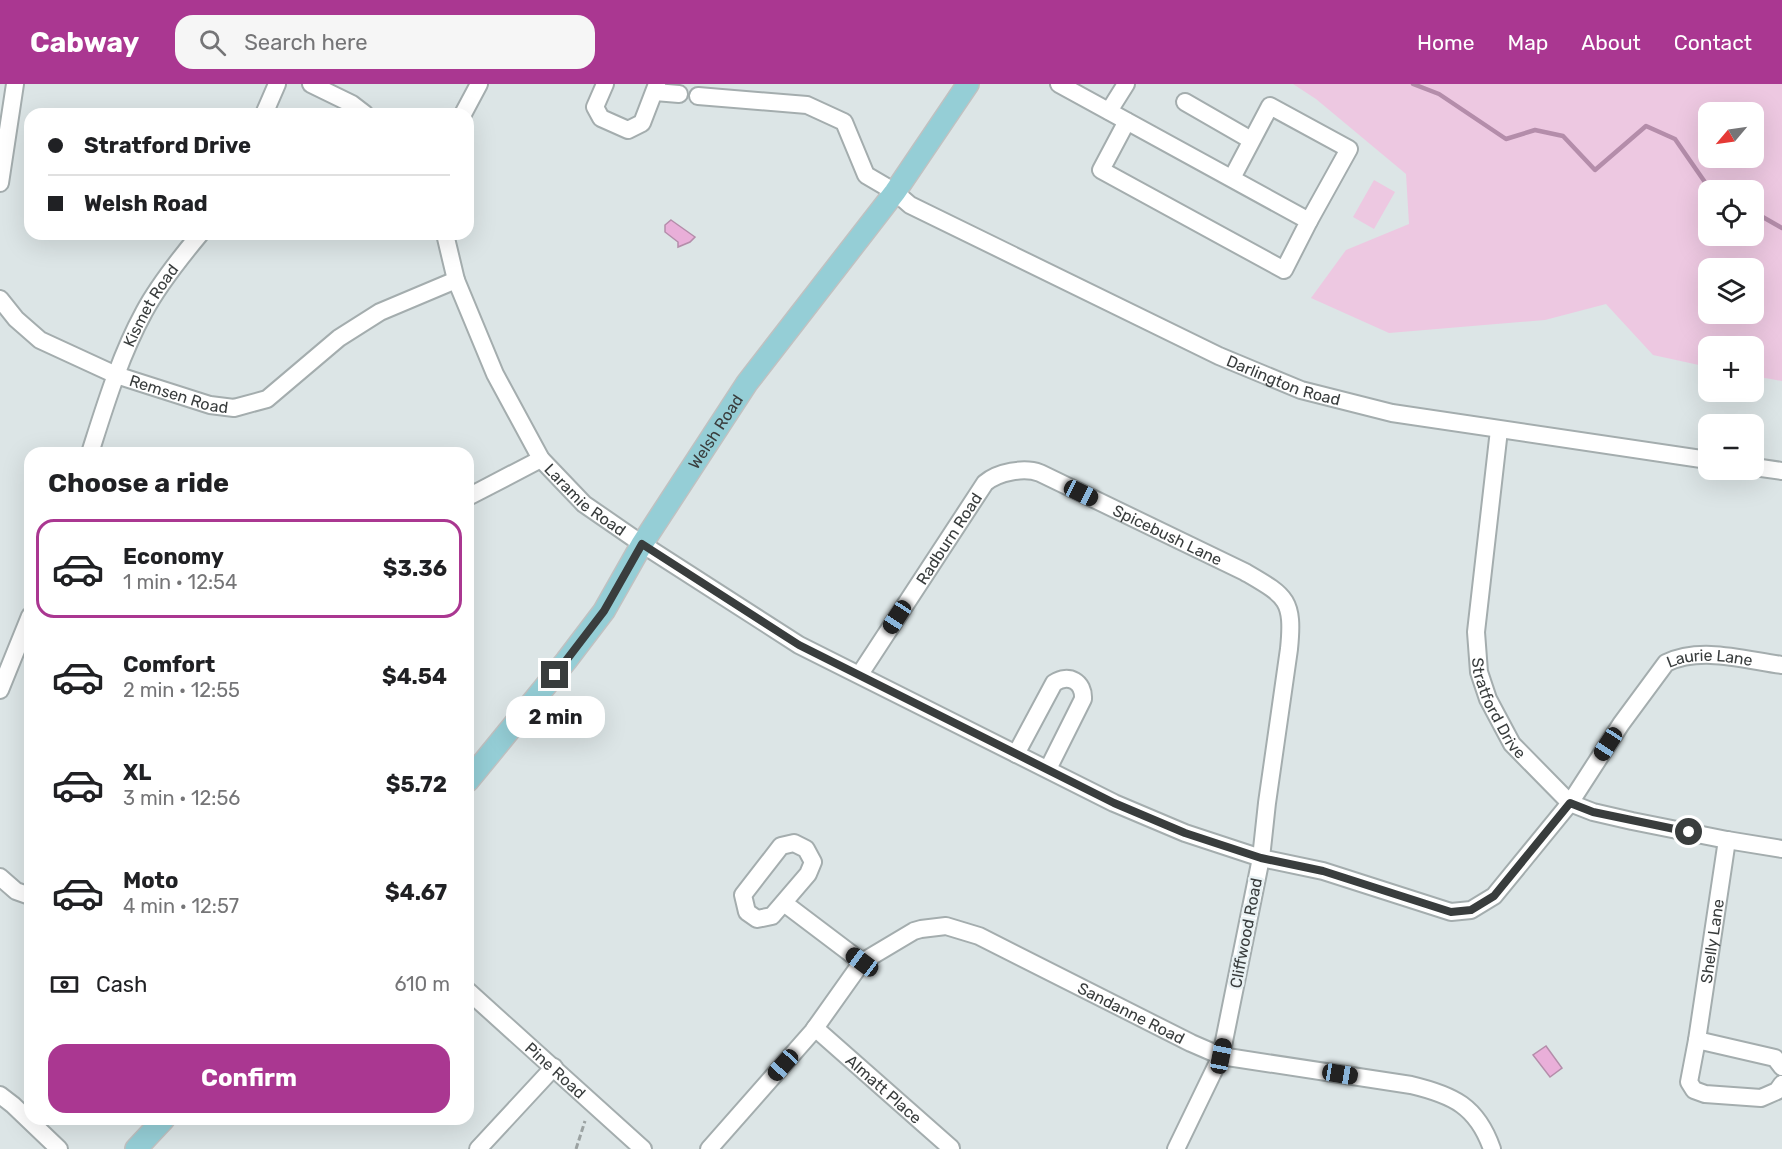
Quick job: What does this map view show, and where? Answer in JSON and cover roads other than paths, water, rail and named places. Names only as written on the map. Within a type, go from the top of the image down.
[{"type":"main road","name":"Welsh Road","points":[[474,774],[566,662],[604,611],[642,544],[747,383],[895,192],[968,84]]},
{"type":"main road","points":[[136,1149],[158,1125]]},
{"type":"street","points":[[0,183],[15,84]]},
{"type":"street","points":[[267,108],[277,84]]},
{"type":"street","points":[[311,84],[357,108]]},
{"type":"street","points":[[466,108],[479,84]]},
{"type":"street","points":[[605,84],[595,107],[601,118],[628,130],[642,123],[656,88],[679,94]]},
{"type":"street","points":[[1059,84],[1086,90],[1109,111],[1310,221]]},
{"type":"street","points":[[1109,111],[1126,84]]},
{"type":"street","name":"Darlington Road","points":[[698,96],[807,105],[844,122],[866,175],[895,192],[910,205],[1219,356],[1301,390],[1392,413],[1698,459]]},
{"type":"street","points":[[1185,102],[1251,140]]},
{"type":"street","points":[[1127,121],[1101,170],[1284,270],[1349,149],[1270,106],[1232,178]]},
{"type":"street","name":"Kismet Road","points":[[92,447],[116,375],[144,312],[174,266],[195,240]]},
{"type":"street","name":"Laramie Road","points":[[446,240],[456,280],[495,374],[541,459],[584,504],[799,645],[1016,754],[1114,803],[1165,825],[1261,858],[1323,871],[1451,912],[1471,910],[1494,896],[1570,803]]},
{"type":"street","name":"Remsen Road","points":[[0,299],[16,319],[40,340],[116,375],[210,405],[234,408],[267,399],[339,338],[380,312],[456,280]]},
{"type":"street","name":"Stratford Drive","points":[[1498,430],[1476,632],[1479,672],[1488,699],[1512,744],[1570,803],[1593,812],[1782,849]]},
{"type":"street","points":[[474,494],[541,459]]},
{"type":"street","points":[[1764,468],[1782,471]]},
{"type":"street","name":"Spicebush Lane","points":[[1007,473],[1030,470],[1040,473],[1258,580]]},
{"type":"street","name":"Radburn Road","points":[[860,674],[985,483],[990,478],[1007,473]]},
{"type":"street","name":"Cliffwood Road","points":[[1176,1149],[1221,1056],[1261,858],[1292,625],[1286,601],[1276,590],[1258,580]]},
{"type":"street","points":[[1,686],[24,630]]},
{"type":"street","name":"Laurie Lane","points":[[1570,803],[1621,724],[1666,663],[1676,658],[1694,655],[1782,665]]},
{"type":"street","points":[[1016,754],[1054,683],[1063,678],[1074,680],[1082,688],[1083,699],[1048,769]]},
{"type":"street","name":"Shelly Lane","points":[[1727,840],[1689,1082],[1694,1090],[1705,1094],[1761,1098],[1777,1092],[1782,1084]]},
{"type":"street","points":[[794,843],[806,849],[813,862],[808,874],[784,903],[772,916],[756,919],[747,912],[743,895],[781,846],[794,843]]},
{"type":"street","points":[[0,877],[16,891],[24,894]]},
{"type":"street","points":[[709,1149],[815,1028],[862,962],[784,903]]},
{"type":"street","name":"Sandanne Road","points":[[862,962],[914,931],[946,926],[978,936],[1221,1056],[1437,1091],[1463,1103],[1475,1117],[1492,1149]]},
{"type":"street","name":"Pine Road","points":[[474,996],[643,1149]]},
{"type":"street","name":"Almatt Place","points":[[815,1028],[951,1148]]},
{"type":"street","points":[[1697,1040],[1775,1058],[1782,1067]]},
{"type":"street","points":[[478,1149],[554,1067]]},
{"type":"street","points":[[0,1095],[24,1116]]},
{"type":"street","points":[[34,1125],[59,1149]]},
{"type":"waterway","points":[[1413,84],[1439,94],[1506,139],[1535,130],[1563,136],[1595,170],[1646,126],[1675,139],[1703,180]]},
{"type":"waterway","points":[[1764,218],[1782,228]]}]
